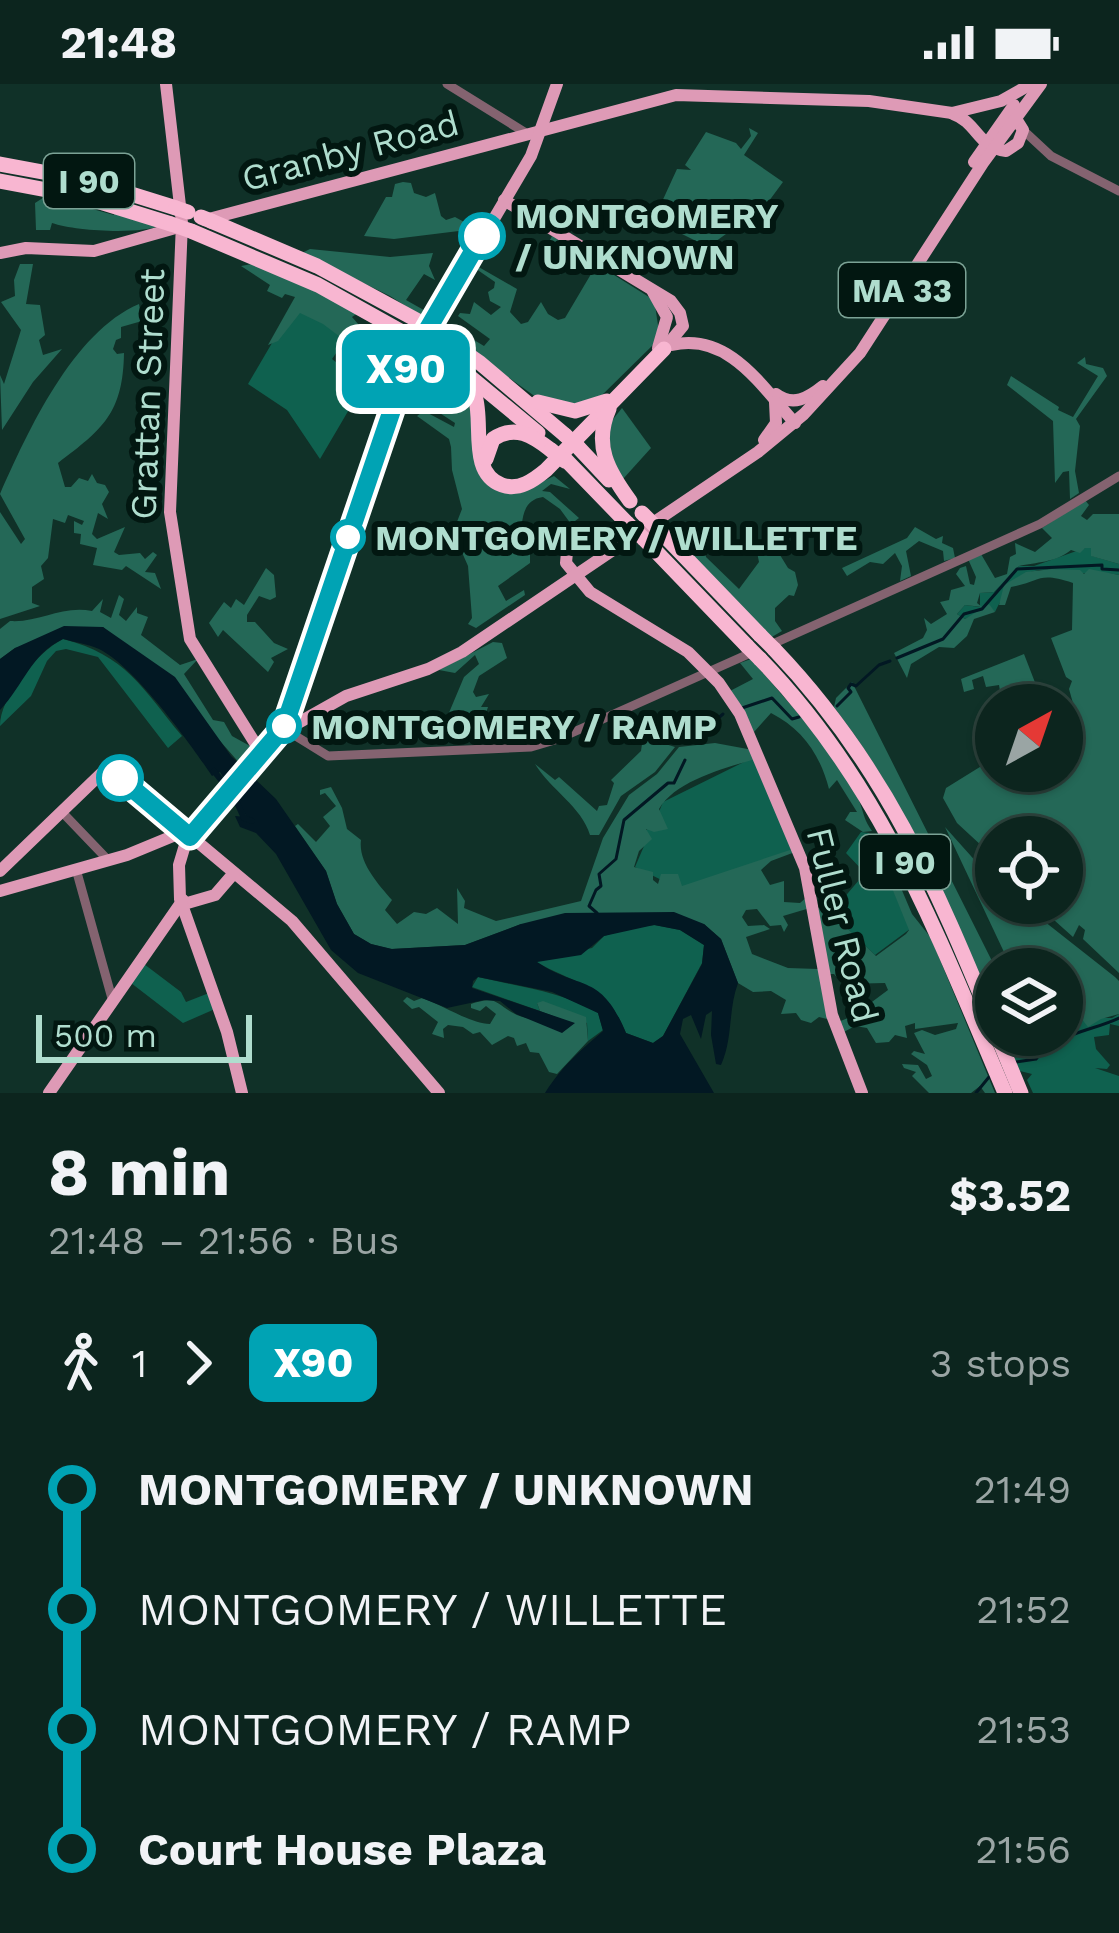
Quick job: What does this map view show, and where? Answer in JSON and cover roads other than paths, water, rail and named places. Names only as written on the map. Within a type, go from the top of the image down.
[{"type":"highway","name":"I 90","points":[[0,164],[102,184],[317,266],[424,334],[481,363],[565,453],[833,717],[889,798],[931,878],[975,982]]},
{"type":"highway","name":"I 90","points":[[0,181],[188,220]]},
{"type":"highway","name":"I 90","points":[[424,334],[445,358],[565,453],[631,518]]},
{"type":"highway","points":[[445,358],[476,400],[484,468],[508,487],[536,478],[661,349]]},
{"type":"highway","points":[[481,363],[552,409],[586,410],[611,400]]},
{"type":"highway","points":[[565,453],[524,433],[507,431],[493,439],[486,462],[502,481],[529,478],[611,400]]},
{"type":"highway","points":[[611,400],[602,428],[603,452],[631,518]]},
{"type":"highway","name":"I 90","points":[[767,654],[886,827],[1005,1093]]},
{"type":"highway","name":"I 90","points":[[1006,1056],[1022,1093]]},
{"type":"main road","name":"Grattan Street","points":[[166,84],[188,220],[170,512],[184,620],[191,642],[268,749]]},
{"type":"main road","points":[[288,720],[408,363],[510,198],[543,129],[557,84]]},
{"type":"main road","points":[[952,113],[987,106],[1034,87]]},
{"type":"main road","points":[[952,113],[990,143],[1018,143],[1018,121],[1034,87]]},
{"type":"main road","points":[[976,166],[990,143],[1018,121],[1034,87]]},
{"type":"main road","name":"Granby Road","points":[[0,253],[26,248],[94,251],[188,220],[688,93],[859,101],[952,113]]},
{"type":"main road","points":[[987,106],[1018,121]]},
{"type":"main road","points":[[976,166],[990,143],[987,106]]},
{"type":"main road","name":"MA 33","points":[[631,518],[712,478],[764,440],[805,422],[813,405],[849,366],[976,166]]},
{"type":"main road","points":[[510,198],[665,296],[680,313],[682,326]]},
{"type":"main road","points":[[510,198],[655,295],[667,316],[661,349]]},
{"type":"main road","name":"MA 33","points":[[268,749],[288,720],[338,694],[444,655],[798,424],[823,386],[879,320]]},
{"type":"main road","points":[[661,349],[682,326]]},
{"type":"main road","points":[[682,326],[740,359],[798,424]]},
{"type":"main road","points":[[661,349],[682,343],[714,347],[786,401],[799,400],[823,386]]},
{"type":"main road","points":[[764,440],[776,421],[775,397]]},
{"type":"main road","points":[[572,573],[566,557],[574,544],[606,542],[631,518]]},
{"type":"main road","name":"Fuller Road","points":[[572,573],[600,601],[676,643],[709,672],[744,722],[803,862],[832,1015],[862,1093]]},
{"type":"main road","points":[[172,916],[178,870],[190,836],[268,749]]},
{"type":"main road","points":[[190,836],[5,890],[1,879],[1,870],[109,767],[292,921],[439,1093]]},
{"type":"main road","points":[[184,904],[190,836]]},
{"type":"main road","points":[[127,855],[171,852],[242,1093]]},
{"type":"main road","points":[[49,1093],[172,916],[184,904],[215,895],[234,873]]},
{"type":"main road","points":[[172,916],[188,922]]},
{"type":"street","points":[[446,84],[543,129]]},
{"type":"street","points":[[1018,121],[1051,156]]},
{"type":"street","points":[[990,143],[1051,156],[1119,190]]},
{"type":"street","points":[[288,720],[299,741],[322,755],[539,746],[1040,524],[1119,476]]},
{"type":"street","points":[[62,812],[108,861]]},
{"type":"street","points":[[76,869],[115,994]]},
{"type":"water","points":[[64,626],[103,627],[175,677],[231,756],[276,799],[326,871],[354,934],[371,944],[392,949],[465,945],[565,913],[674,912],[704,924],[721,939],[738,983],[721,1065],[716,1064],[711,1035],[712,1011],[706,1015],[701,1039],[691,1015],[683,1019],[680,1034],[714,1093],[545,1093],[603,1031],[598,1013],[552,992],[478,977],[473,981],[472,988],[575,1023],[562,1033],[516,1014],[500,1001],[447,1008],[358,973],[331,950],[276,854],[256,833],[240,827],[235,816],[247,817],[220,772],[212,776],[128,671],[99,649],[63,639],[35,662],[0,710],[0,659]],"holes":[[[654,925],[680,930],[704,945],[702,964],[663,1036],[653,1043],[626,1033],[598,991],[537,962],[581,955],[604,936]]]},
{"type":"waterway","points":[[897,658],[943,639],[964,614],[982,609],[1017,569],[1102,565],[1102,569],[1119,570]]},
{"type":"waterway","points":[[837,706],[851,692],[851,684],[856,686],[890,661]]},
{"type":"waterway","points":[[742,708],[772,698],[792,719],[799,717]]},
{"type":"waterway","points":[[694,739],[723,714]]},
{"type":"waterway","points":[[597,913],[589,906],[601,886],[599,874],[616,859],[624,820],[674,783],[685,760]]},
{"type":"waterway","points":[[214,771],[244,818],[252,821]]},
{"type":"waterway","points":[[1016,1062],[1036,1059],[1063,1038],[1119,1018]]},
{"type":"waterway","points":[[976,1093],[989,1077]]},
{"type":"place","name":"MONTGOMERY / UNKNOWN","points":[[482,236]]},
{"type":"place","name":"MONTGOMERY / WILLETTE","points":[[348,537]]},
{"type":"place","name":"MONTGOMERY / RAMP","points":[[284,726]]}]
